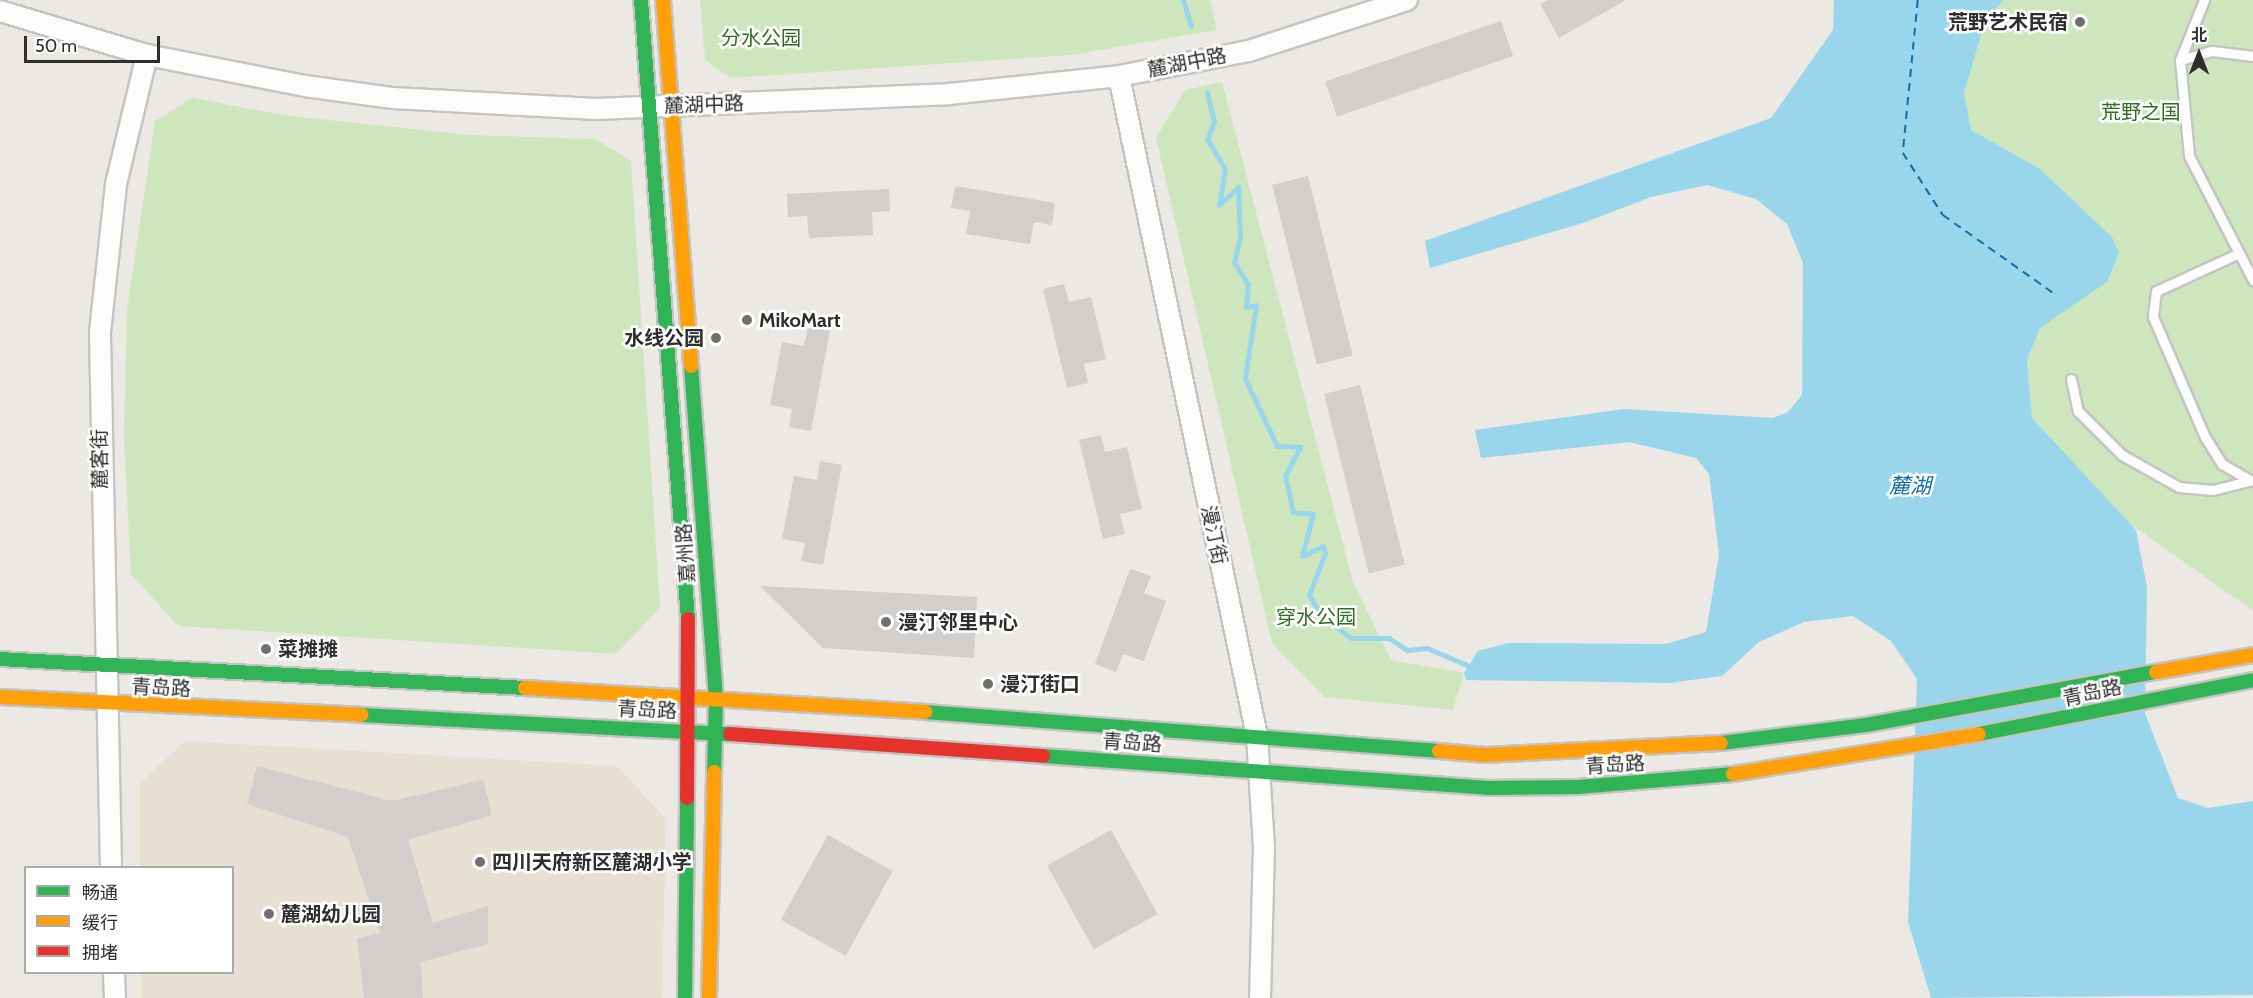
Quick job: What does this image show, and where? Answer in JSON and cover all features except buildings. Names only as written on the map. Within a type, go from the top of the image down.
[{"type":"main road","name":"嘉州路","points":[[641,0],[691,697],[685,998]]},
{"type":"main road","name":"嘉州路","points":[[663,0],[716,698],[717,733],[709,998]]},
{"type":"main road","name":"青岛路","points":[[0,659],[716,698],[1257,736],[1485,755],[1670,749],[1866,725],[2253,655]]},
{"type":"main road","name":"青岛路","points":[[0,697],[717,733],[1488,788],[1578,787],[1678,781],[1884,753],[2253,680]]},
{"type":"street","name":"麓湖中路","points":[[0,11],[147,55],[393,98],[649,108],[949,94],[1119,76],[1249,51],[1407,0]]},
{"type":"street","name":"麓客街","points":[[111,866],[99,399],[104,273],[116,183],[147,55]]},
{"type":"street","name":"漫汀街","points":[[1119,76],[1257,736],[1261,771],[1260,998]]},
{"type":"street","points":[[114,974],[115,998]]},
{"type":"lane","points":[[2204,0],[2180,60],[2189,156],[2237,254],[2253,280]]},
{"type":"lane","points":[[2180,60],[2212,51],[2253,56]]},
{"type":"lane","points":[[2237,254],[2156,291],[2153,317],[2205,437],[2222,464],[2252,480]]},
{"type":"lane","points":[[2071,379],[2078,411],[2132,460],[2179,487],[2213,490],[2252,480]]},
{"type":"shaded area","name":"四川天府新区麓湖小学","points":[[185,741],[617,766],[666,819],[662,998],[141,998],[141,974],[234,974],[234,866],[140,866],[140,783]]},
{"type":"green space","name":"分水公园","points":[[700,0],[1210,0],[1217,30],[1071,55],[731,78],[705,60]]},
{"type":"green space","name":"荒野之国","points":[[2003,0],[2253,0],[2253,611],[2121,517],[2032,418],[2027,360],[2040,327],[2065,310],[2119,252],[2112,237],[2040,169],[1970,130],[1964,93],[1984,25]]},
{"type":"green space","name":"穿水公园","points":[[1222,82],[1353,582],[1391,660],[1464,673],[1453,710],[1324,697],[1272,643],[1156,138],[1185,90]]},
{"type":"green space","points":[[192,98],[291,116],[469,135],[596,139],[631,161],[660,608],[616,654],[178,626],[131,574],[124,437],[127,310],[155,121]]},
{"type":"water","name":"麓湖","points":[[1834,0],[2003,0],[1984,25],[1964,93],[1971,130],[2040,169],[2112,237],[2119,252],[2107,282],[2040,328],[2027,360],[2032,418],[2136,530],[2147,587],[2145,713],[2178,798],[2208,808],[2253,801],[2253,995],[1931,998],[1908,922],[1917,679],[1891,641],[1853,616],[1804,622],[1759,642],[1722,676],[1669,683],[1466,680],[1464,673],[1478,651],[1508,643],[1666,644],[1706,632],[1719,555],[1709,474],[1696,458],[1629,442],[1481,458],[1475,430],[1624,409],[1773,418],[1788,412],[1802,395],[1803,263],[1787,224],[1756,199],[1707,185],[1651,197],[1583,223],[1430,268],[1425,241],[1771,118],[1833,30]]},
{"type":"waterway","points":[[1183,0],[1191,26]]},
{"type":"waterway","points":[[1207,92],[1214,122],[1207,139],[1225,169],[1219,205],[1238,187],[1240,237],[1234,262],[1248,284],[1246,307],[1256,305],[1245,379],[1277,446],[1300,447],[1285,475],[1293,512],[1313,514],[1302,556],[1323,546],[1325,553],[1309,595],[1321,614],[1351,638],[1389,638],[1407,650],[1427,648],[1474,668]]},
{"type":"ferry route","points":[[1918,0],[1903,153],[1943,215],[2056,295]]},
{"type":"traffic: fast","points":[[641,0],[688,619]]},
{"type":"traffic: fast","points":[[691,366],[716,698],[714,772]]},
{"type":"traffic: fast","points":[[0,659],[525,688]]},
{"type":"traffic: fast","points":[[1721,743],[1866,725],[2156,672]]},
{"type":"traffic: fast","points":[[1979,734],[2253,680]]},
{"type":"traffic: fast","points":[[925,712],[1439,751]]},
{"type":"traffic: fast","points":[[362,715],[730,734]]},
{"type":"traffic: fast","points":[[1043,756],[1488,788],[1578,787],[1733,774]]},
{"type":"traffic: fast","points":[[685,998],[687,798]]},
{"type":"traffic: slow","points":[[663,0],[691,366]]},
{"type":"traffic: slow","points":[[2156,672],[2253,655]]},
{"type":"traffic: slow","points":[[525,688],[925,712]]},
{"type":"traffic: slow","points":[[0,697],[362,715]]},
{"type":"traffic: slow","points":[[1733,774],[1979,734]]},
{"type":"traffic: slow","points":[[1439,751],[1485,755],[1721,743]]},
{"type":"traffic: slow","points":[[709,998],[714,772]]},
{"type":"traffic: jam","points":[[687,798],[688,619]]},
{"type":"traffic: jam","points":[[730,734],[1043,756]]},
{"type":"place","name":"荒野艺术民宿","points":[[2080,22]]},
{"type":"place","name":"MikoMart","points":[[747,320]]},
{"type":"place","name":"水线公园","points":[[716,338]]},
{"type":"place","name":"漫汀邻里中心","points":[[886,622]]},
{"type":"place","name":"菜摊摊","points":[[266,649]]},
{"type":"place","name":"漫汀街口","points":[[988,684]]},
{"type":"place","name":"四川天府新区麓湖小学","points":[[480,862]]},
{"type":"place","name":"麓湖幼儿园","points":[[269,914]]}]
